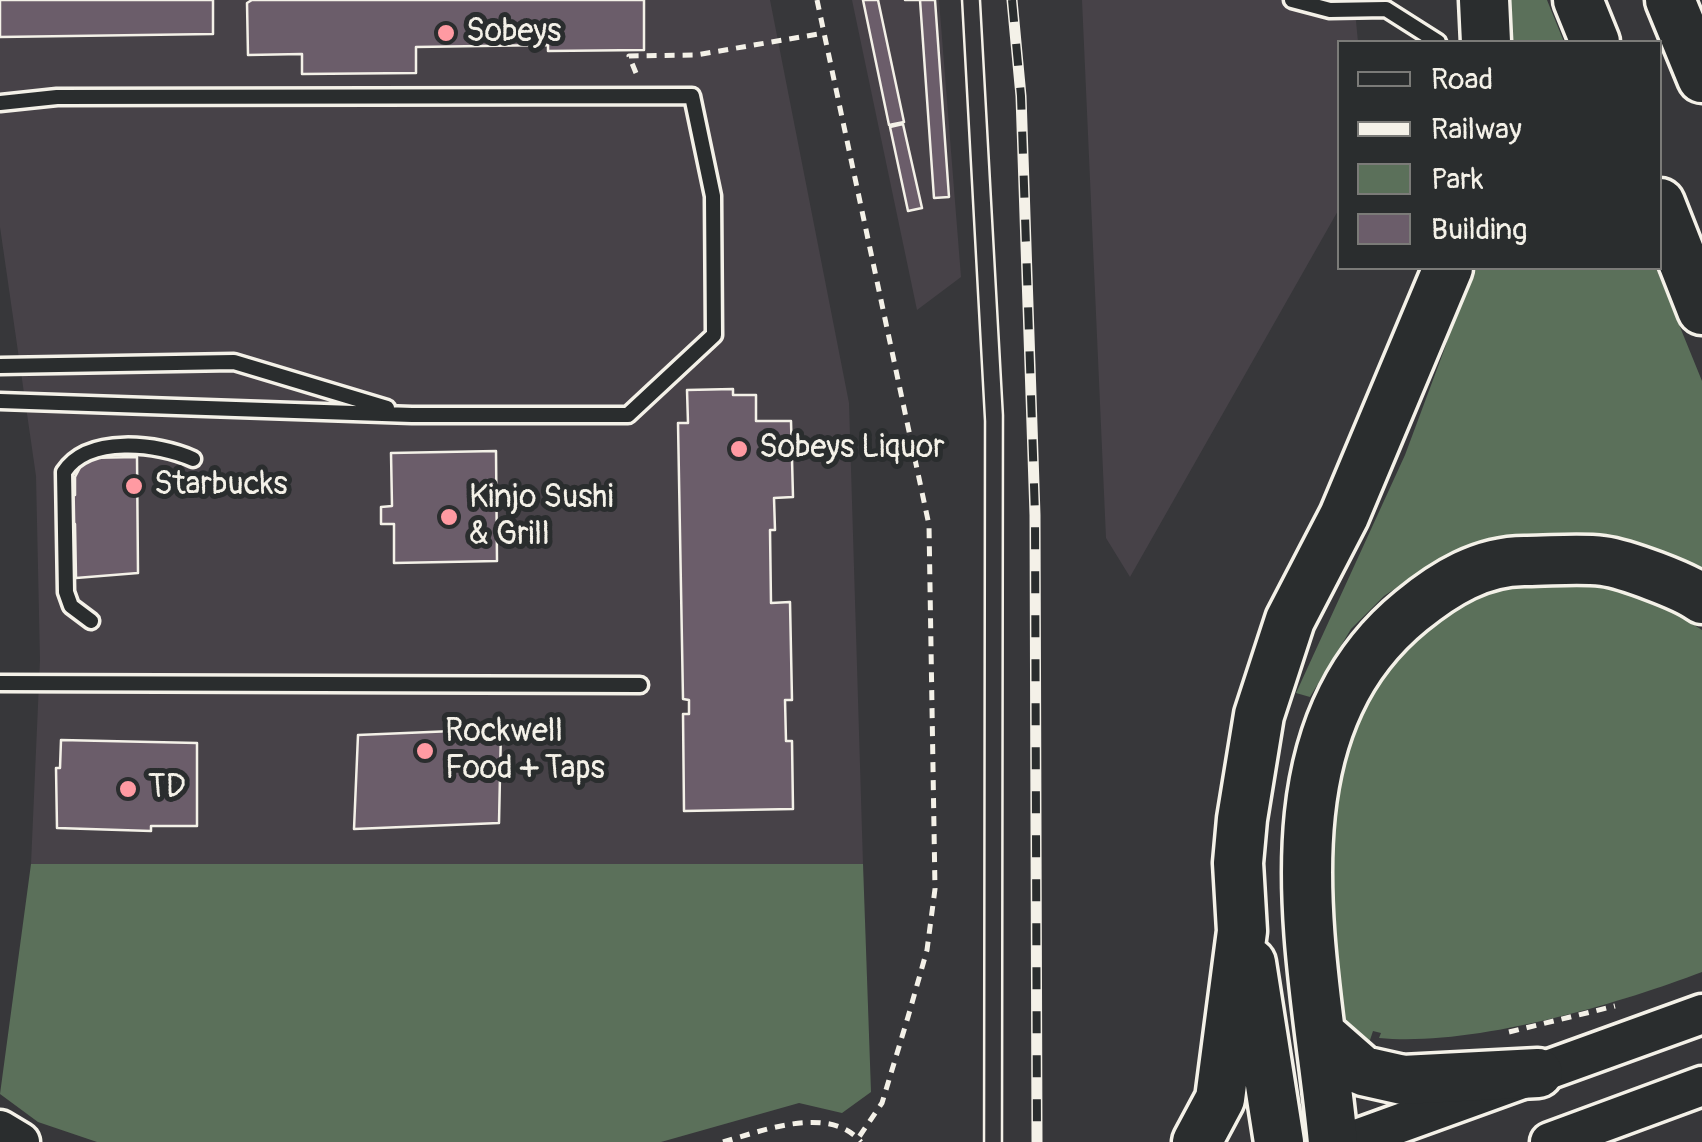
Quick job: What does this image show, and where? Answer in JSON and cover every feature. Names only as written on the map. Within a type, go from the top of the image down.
[{"type":"highway","points":[[1484,0],[1486,40]]},
{"type":"highway","points":[[1578,0],[1594,40]]},
{"type":"highway","points":[[1670,0],[1702,78]]},
{"type":"highway","points":[[1662,209],[1702,310]]},
{"type":"highway","points":[[1197,1142],[1220,1100],[1242,931],[1238,863],[1248,768],[1259,715],[1290,620],[1344,516],[1447,270]]},
{"type":"highway","points":[[1333,1142],[1307,888],[1310,801],[1324,740],[1350,678],[1394,624],[1448,581],[1511,560],[1605,561],[1702,599]]},
{"type":"highway","points":[[1242,931],[1251,962],[1279,1142]]},
{"type":"highway","points":[[1323,1036],[1364,1071],[1404,1080],[1538,1073]]},
{"type":"main road","points":[[1348,1142],[1702,1014]]},
{"type":"main road","points":[[1550,1142],[1702,1086]]},
{"type":"main road","points":[[0,1130],[20,1142]]},
{"type":"lane","points":[[1292,0],[1330,10],[1386,9],[1401,0]]},
{"type":"lane","points":[[1386,9],[1435,40]]},
{"type":"lane","points":[[0,103],[57,97],[692,96],[713,196],[714,335],[628,415],[412,414],[0,401]]},
{"type":"lane","points":[[0,366],[234,362],[412,414]]},
{"type":"lane","points":[[91,621],[71,606],[66,592],[64,472],[80,454],[99,449],[168,448],[193,459]]},
{"type":"lane","points":[[0,683],[640,685]]},
{"type":"path","points":[[723,1142],[791,1123],[822,1123],[860,1140],[882,1102],[927,950],[933,904],[929,525],[818,0]]},
{"type":"path","points":[[645,95],[629,56],[696,55],[824,33]]},
{"type":"path","points":[[1496,1035],[1622,1004]]},
{"type":"shaded area","points":[[0,0],[770,0],[849,403],[863,864],[31,864],[40,660],[36,476],[0,227]]},
{"type":"shaded area","points":[[852,0],[939,0],[961,277],[917,310]]},
{"type":"shaded area","points":[[1082,0],[1354,0],[1358,40],[1337,40],[1337,213],[1130,577],[1106,538]]},
{"type":"green space","points":[[1492,0],[1547,0],[1563,40],[1495,40]]},
{"type":"green space","points":[[1465,270],[1657,270],[1702,381],[1702,586],[1462,552],[1421,571],[1384,596],[1351,629],[1310,697],[1296,693],[1405,455],[1446,345]]},
{"type":"green space","points":[[1565,574],[1652,598],[1702,630],[1702,972],[1586,1010],[1499,1030],[1416,1039],[1379,1038],[1381,1033],[1373,1031],[1366,1052],[1339,1042],[1316,923],[1346,702],[1451,595]]},
{"type":"green space","points":[[31,864],[863,864],[871,1092],[842,1113],[799,1103],[661,1142],[97,1142],[38,1122],[0,1094]]},
{"type":"building","points":[[0,0],[213,0],[213,34],[0,37]]},
{"type":"building","name":"Sobeys","points":[[644,0],[644,50],[548,51],[548,45],[416,47],[416,73],[302,74],[302,54],[248,55],[247,3]]},
{"type":"building","points":[[863,0],[878,0],[904,122],[889,125]]},
{"type":"building","points":[[920,0],[935,0],[949,197],[934,198]]},
{"type":"building","points":[[903,124],[922,208],[908,211],[890,127]]},
{"type":"building","points":[[733,389],[733,395],[756,395],[756,421],[791,421],[793,497],[774,498],[775,530],[770,530],[771,603],[790,602],[792,700],[785,700],[786,741],[792,741],[793,809],[684,811],[683,714],[689,714],[689,700],[683,699],[678,423],[688,423],[687,390]]},
{"type":"building","points":[[496,451],[497,561],[394,563],[394,524],[381,524],[381,507],[392,506],[391,453]]},
{"type":"building","points":[[137,457],[138,573],[76,578],[75,524],[68,524],[68,495],[75,495],[75,477],[85,458]]},
{"type":"building","points":[[501,729],[499,823],[354,829],[358,735]]},
{"type":"building","points":[[61,740],[197,743],[197,826],[151,826],[151,831],[57,828],[56,768],[60,768]]},
{"type":"tram line","points":[[962,0],[985,421],[984,1142]]},
{"type":"tram line","points":[[980,0],[1003,415],[1002,1142]]},
{"type":"railway","points":[[1012,0],[1021,96],[1035,515],[1037,1142]]},
{"type":"place","name":"Sobeys","points":[[446,33]]},
{"type":"place","name":"Sobeys Liquor","points":[[739,449]]},
{"type":"place","name":"Starbucks","points":[[134,486]]},
{"type":"place","name":"Kinjo Sushi & Grill","points":[[449,517]]},
{"type":"place","name":"Rockwell Food + Taps","points":[[425,751]]},
{"type":"place","name":"TD","points":[[128,789]]}]
